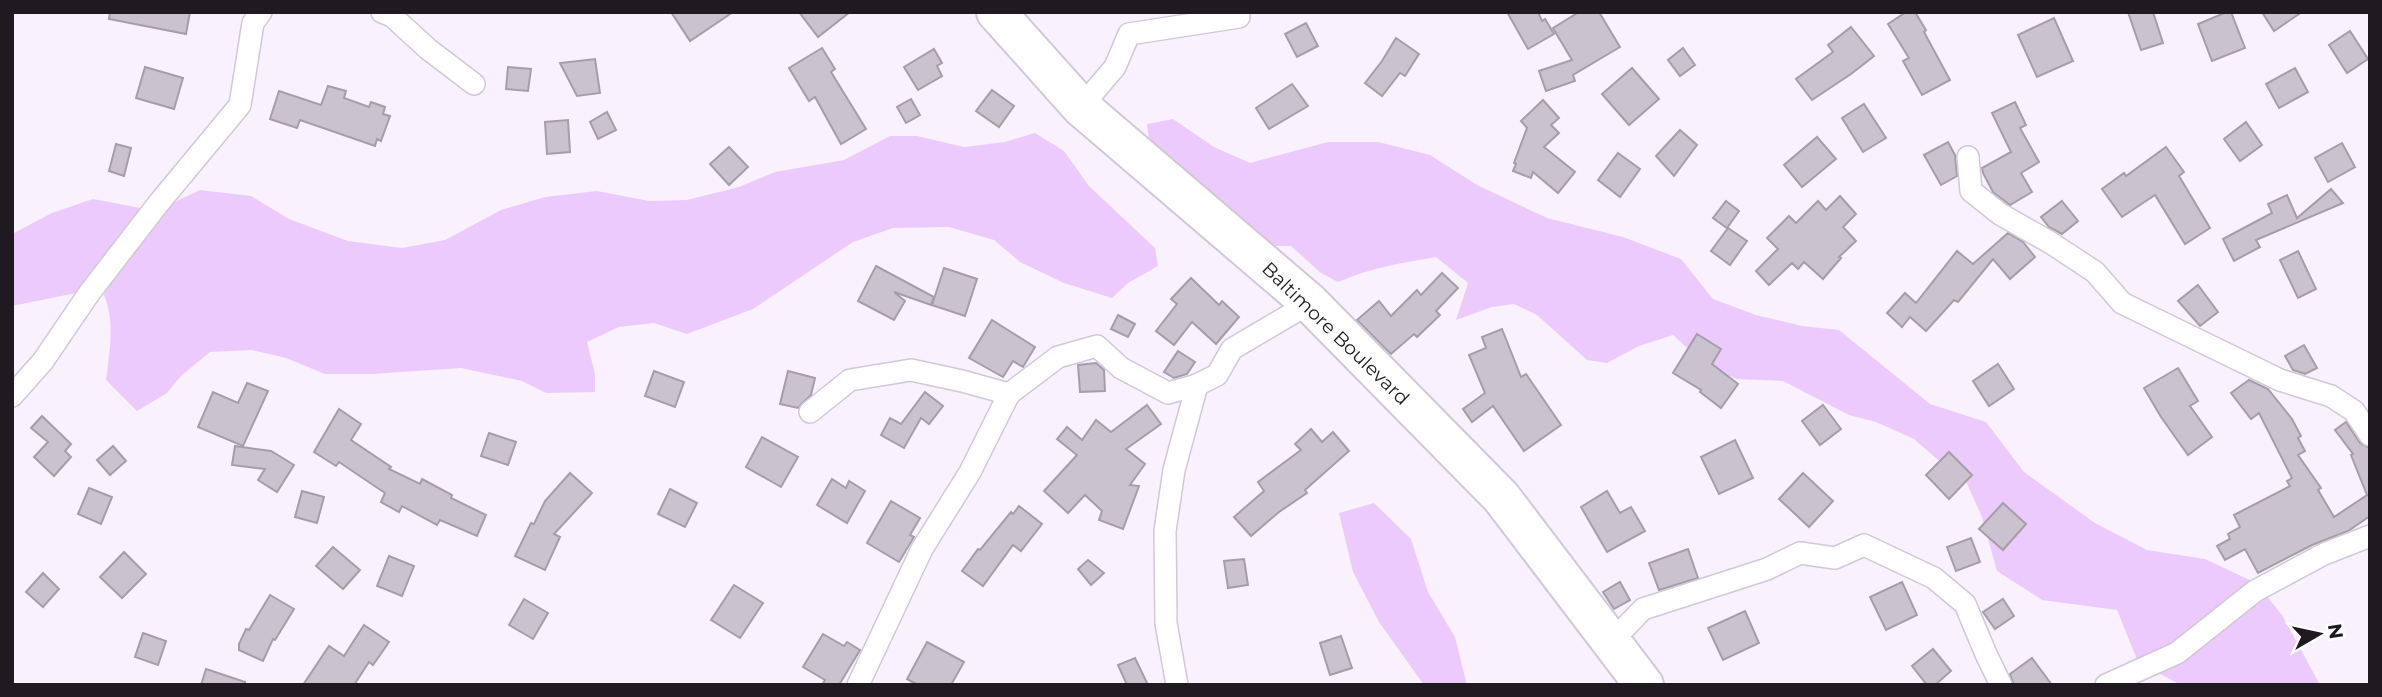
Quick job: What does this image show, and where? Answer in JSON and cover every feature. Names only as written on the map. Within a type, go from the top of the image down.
[{"type":"highway","name":"Baltimore Boulevard","points":[[996,12],[1081,107],[1310,303],[1501,497],[1644,685]]},
{"type":"street","points":[[12,396],[43,361],[90,292],[158,204],[240,105],[253,23],[261,12]]},
{"type":"street","points":[[382,12],[392,16],[428,49],[474,84]]},
{"type":"street","points":[[1081,107],[1115,67],[1129,33],[1239,17]]},
{"type":"street","points":[[1968,157],[1971,191],[2000,214],[2095,272],[2122,303],[2280,380],[2331,396],[2354,411],[2370,435]]},
{"type":"street","points":[[858,685],[922,549],[970,472],[1009,394],[1058,357],[1097,346],[1121,368],[1168,393],[1197,386],[1217,375],[1232,349],[1310,303]]},
{"type":"street","points":[[810,412],[850,380],[911,370],[1009,394]]},
{"type":"street","points":[[1177,685],[1166,623],[1165,531],[1174,470],[1197,386]]},
{"type":"street","points":[[2106,685],[2177,653],[2255,591],[2324,554],[2370,536]]},
{"type":"street","points":[[1612,641],[1643,610],[1767,569],[1800,553],[1835,558],[1864,545],[1934,578],[1965,604],[2001,685]]},
{"type":"shaded area","points":[[1173,119],[1214,147],[1250,163],[1328,142],[1378,142],[1430,155],[1477,185],[1547,218],[1623,237],[1681,259],[1713,299],[1756,315],[1802,326],[1839,330],[1930,404],[1986,422],[2024,472],[2095,523],[2147,550],[2205,559],[2256,583],[2282,615],[2320,685],[2185,685],[2138,662],[2117,610],[2042,600],[1997,571],[1982,517],[1964,477],[1914,439],[1876,422],[1849,415],[1783,381],[1737,379],[1709,368],[1673,335],[1639,346],[1607,363],[1587,360],[1537,315],[1514,304],[1492,307],[1456,320],[1468,283],[1436,257],[1374,270],[1338,282],[1321,273],[1291,246],[1270,246],[1153,175],[1147,124]]},
{"type":"shaded area","points":[[1035,133],[1064,151],[1089,186],[1155,248],[1158,266],[1128,283],[1112,298],[1064,283],[1020,262],[994,240],[949,227],[893,228],[853,242],[753,309],[687,334],[654,323],[619,327],[587,342],[595,374],[595,392],[546,393],[522,381],[461,368],[325,374],[286,358],[252,350],[210,352],[181,376],[167,393],[137,411],[106,380],[110,322],[101,288],[12,306],[12,234],[52,213],[93,199],[156,211],[200,190],[251,196],[289,219],[348,241],[402,248],[445,240],[501,210],[545,197],[597,191],[649,201],[687,200],[739,187],[775,172],[844,160],[890,136],[917,136],[964,147],[1005,142]]},
{"type":"shaded area","points":[[1374,503],[1411,539],[1428,592],[1455,637],[1467,685],[1424,685],[1379,622],[1353,572],[1339,513]]},
{"type":"building","points":[[110,12],[190,12],[186,34],[109,19]]},
{"type":"building","points":[[671,12],[733,12],[690,41]]},
{"type":"building","points":[[799,12],[850,12],[818,37]]},
{"type":"building","points":[[1507,12],[1538,12],[1554,34],[1528,49]]},
{"type":"building","points":[[1579,12],[1599,12],[1620,47],[1573,75],[1575,81],[1546,91],[1539,71],[1572,60],[1553,28]]},
{"type":"building","points":[[1906,12],[1915,12],[1950,80],[1922,95],[1903,61],[1909,58],[1888,24]]},
{"type":"building","points":[[2128,12],[2153,12],[2163,43],[2141,50]]},
{"type":"building","points":[[2231,12],[2245,48],[2212,61],[2198,24]]},
{"type":"building","points":[[2262,12],[2302,12],[2274,31]]},
{"type":"building","points":[[2054,18],[2073,61],[2037,77],[2018,35]]},
{"type":"building","points":[[1306,23],[1318,46],[1297,57],[1285,34]]},
{"type":"building","points":[[1851,27],[1874,56],[1812,100],[1796,79],[1833,52],[1828,45]]},
{"type":"building","points":[[2350,31],[2368,59],[2347,73],[2329,45]]},
{"type":"building","points":[[1396,38],[1419,54],[1405,76],[1400,73],[1382,96],[1365,83]]},
{"type":"building","points":[[822,48],[835,69],[831,72],[866,129],[841,144],[815,97],[809,101],[789,68]]},
{"type":"building","points":[[1683,48],[1695,65],[1680,76],[1668,60]]},
{"type":"building","points":[[934,49],[942,63],[937,66],[942,76],[918,90],[904,67]]},
{"type":"building","points":[[595,59],[600,93],[577,96],[560,63]]},
{"type":"building","points":[[145,67],[183,78],[174,109],[136,98]]},
{"type":"building","points":[[508,67],[531,69],[528,91],[506,89]]},
{"type":"building","points":[[1632,68],[1659,99],[1629,125],[1602,94]]},
{"type":"building","points":[[2295,68],[2308,92],[2279,108],[2266,84]]},
{"type":"building","points":[[1292,84],[1308,106],[1269,129],[1256,108]]},
{"type":"building","points":[[328,86],[346,91],[344,98],[369,107],[371,102],[385,107],[383,114],[390,116],[381,141],[377,139],[375,146],[300,120],[297,128],[270,119],[279,91],[321,105]]},
{"type":"building","points":[[992,90],[1014,106],[999,127],[976,111]]},
{"type":"building","points":[[911,99],[920,115],[906,123],[897,107]]},
{"type":"building","points":[[1543,100],[1559,118],[1551,125],[1559,133],[1544,147],[1575,172],[1558,193],[1533,172],[1531,178],[1513,171],[1527,128],[1521,121]]},
{"type":"building","points":[[2015,102],[2026,125],[2020,128],[2039,162],[2021,173],[2032,192],[2010,205],[1993,192],[1982,168],[2011,152],[1992,113]]},
{"type":"building","points":[[1864,104],[1886,138],[1863,152],[1842,118]]},
{"type":"building","points":[[607,112],[616,130],[598,139],[590,122]]},
{"type":"building","points":[[568,120],[570,152],[547,154],[545,122]]},
{"type":"building","points":[[2246,122],[2262,145],[2240,161],[2224,139]]},
{"type":"building","points":[[1680,130],[1697,145],[1674,176],[1656,156]]},
{"type":"building","points":[[1817,137],[1836,159],[1802,187],[1784,165]]},
{"type":"building","points":[[1948,142],[1955,155],[1957,176],[1941,185],[1924,155]]},
{"type":"building","points":[[2342,143],[2355,167],[2328,182],[2315,158]]},
{"type":"building","points":[[116,144],[131,148],[124,176],[109,171]]},
{"type":"building","points":[[729,147],[748,167],[729,185],[710,164]]},
{"type":"building","points":[[2166,147],[2184,172],[2179,176],[2210,228],[2185,244],[2155,195],[2122,217],[2102,189],[2124,173],[2126,176]]},
{"type":"building","points":[[1618,153],[1640,169],[1620,197],[1598,180]]},
{"type":"building","points":[[2331,189],[2343,203],[2256,240],[2260,247],[2234,261],[2223,239],[2272,213],[2268,204],[2287,195],[2297,218]]},
{"type":"building","points":[[1840,196],[1856,214],[1843,227],[1856,241],[1839,257],[1841,258],[1823,279],[1804,262],[1798,269],[1792,263],[1769,285],[1756,271],[1778,249],[1767,238],[1789,216],[1796,223],[1818,201],[1826,210]]},
{"type":"building","points":[[1726,201],[1739,211],[1727,228],[1713,218]]},
{"type":"building","points":[[2062,201],[2078,221],[2062,234],[2049,227],[2041,217]]},
{"type":"building","points":[[1728,228],[1747,241],[1730,265],[1711,251]]},
{"type":"building","points":[[2008,233],[2023,242],[2035,257],[2010,279],[1993,259],[1958,302],[1954,300],[1926,331],[1910,317],[1902,327],[1887,313],[1905,293],[1916,303],[1957,251],[1973,264]]},
{"type":"building","points":[[2298,251],[2316,289],[2298,298],[2280,260]]},
{"type":"building","points":[[876,266],[934,297],[931,305],[894,292],[905,301],[894,320],[858,301]]},
{"type":"building","points":[[944,268],[977,279],[965,316],[932,305]]},
{"type":"building","points":[[1442,273],[1458,288],[1436,311],[1440,315],[1417,337],[1414,334],[1391,354],[1357,320],[1379,301],[1391,316],[1417,290],[1421,295]]},
{"type":"building","points":[[1191,278],[1219,305],[1222,301],[1239,317],[1216,344],[1192,322],[1174,345],[1156,331],[1177,304],[1171,299]]},
{"type":"building","points":[[2198,285],[2218,312],[2200,326],[2178,301]]},
{"type":"building","points":[[1118,315],[1135,324],[1128,337],[1111,329]]},
{"type":"building","points":[[992,320],[1035,347],[1023,367],[1013,361],[1003,377],[969,358]]},
{"type":"building","points":[[1502,329],[1521,377],[1526,374],[1561,425],[1524,451],[1493,406],[1472,422],[1463,409],[1485,393],[1469,355],[1486,348],[1482,337]]},
{"type":"building","points":[[1697,334],[1721,349],[1712,364],[1738,384],[1721,408],[1700,392],[1701,390],[1673,373]]},
{"type":"building","points":[[2304,345],[2317,368],[2305,374],[2293,370],[2285,356]]},
{"type":"building","points":[[1178,351],[1195,362],[1187,374],[1174,378],[1164,372]]},
{"type":"building","points":[[1096,363],[1104,370],[1105,391],[1080,392],[1078,365]]},
{"type":"building","points":[[1998,364],[2014,389],[1989,406],[1973,381]]},
{"type":"building","points":[[2178,368],[2198,401],[2190,406],[2212,437],[2188,455],[2144,388]]},
{"type":"building","points":[[654,371],[684,382],[675,407],[645,396]]},
{"type":"building","points":[[788,371],[815,378],[811,395],[798,408],[780,404]]},
{"type":"building","points":[[2249,380],[2268,389],[2292,419],[2305,451],[2298,455],[2321,488],[2318,490],[2334,517],[2367,495],[2351,455],[2353,454],[2335,430],[2346,422],[2360,443],[2370,448],[2370,516],[2348,531],[2312,545],[2258,573],[2245,549],[2225,560],[2217,546],[2230,539],[2228,534],[2240,527],[2234,515],[2290,486],[2287,481],[2292,478],[2259,413],[2251,419],[2231,393]]},
{"type":"building","points":[[247,383],[268,391],[243,446],[198,427],[213,392],[238,403]]},
{"type":"building","points":[[925,392],[943,406],[929,424],[921,418],[904,448],[881,435],[890,418],[901,424]]},
{"type":"building","points":[[1147,405],[1161,424],[1126,449],[1145,464],[1130,485],[1139,486],[1123,529],[1099,520],[1102,511],[1085,495],[1068,513],[1044,491],[1077,455],[1057,439],[1067,427],[1082,440],[1096,420],[1111,432]]},
{"type":"building","points":[[1823,405],[1841,429],[1820,445],[1802,421]]},
{"type":"building","points":[[339,409],[361,424],[351,440],[391,467],[389,469],[420,484],[422,479],[452,495],[451,498],[486,515],[477,536],[440,520],[437,525],[402,506],[399,512],[381,502],[385,493],[339,462],[336,466],[314,452]]},
{"type":"building","points":[[42,416],[71,444],[65,451],[71,457],[54,476],[34,457],[48,442],[31,428]]},
{"type":"building","points":[[1311,429],[1322,442],[1333,432],[1349,451],[1305,490],[1307,493],[1251,536],[1234,517],[1264,491],[1258,482],[1301,450],[1295,444]]},
{"type":"building","points":[[489,433],[516,442],[508,465],[481,456]]},
{"type":"building","points":[[762,437],[798,457],[781,487],[746,467]]},
{"type":"building","points":[[1735,440],[1753,478],[1719,494],[1701,457]]},
{"type":"building","points":[[113,446],[126,461],[110,475],[97,460]]},
{"type":"building","points":[[235,446],[271,451],[294,465],[277,492],[258,480],[265,469],[232,465]]},
{"type":"building","points":[[1949,452],[1972,475],[1949,499],[1926,475]]},
{"type":"building","points":[[570,473],[592,493],[554,534],[560,537],[545,570],[515,556],[545,501]]},
{"type":"building","points":[[1803,473],[1833,501],[1809,527],[1779,499]]},
{"type":"building","points":[[832,479],[846,488],[849,481],[865,491],[847,523],[817,505]]},
{"type":"building","points":[[89,488],[112,497],[101,524],[78,514]]},
{"type":"building","points":[[670,489],[697,503],[685,527],[658,514]]},
{"type":"building","points":[[302,491],[324,497],[317,523],[295,517]]},
{"type":"building","points":[[1607,491],[1620,513],[1631,507],[1645,531],[1607,552],[1581,507]]},
{"type":"building","points":[[891,501],[920,518],[910,535],[914,537],[899,562],[867,543]]},
{"type":"building","points":[[2003,503],[2026,524],[2003,550],[1979,529]]},
{"type":"building","points":[[1019,506],[1042,524],[1021,551],[1013,545],[983,586],[962,571],[978,549],[980,550]]},
{"type":"building","points":[[1971,538],[1980,562],[1956,571],[1947,547]]},
{"type":"building","points":[[333,547],[360,570],[343,589],[316,566]]},
{"type":"building","points":[[1688,549],[1698,578],[1659,590],[1649,563]]},
{"type":"building","points":[[124,552],[146,574],[122,598],[100,577]]},
{"type":"building","points":[[389,556],[414,566],[402,596],[377,586]]},
{"type":"building","points":[[1244,559],[1248,585],[1228,588],[1224,561]]},
{"type":"building","points":[[1088,560],[1104,573],[1091,585],[1078,569]]},
{"type":"building","points":[[43,573],[59,589],[43,607],[26,592]]},
{"type":"building","points":[[1620,582],[1630,600],[1614,609],[1603,592]]},
{"type":"building","points":[[1902,582],[1917,615],[1886,630],[1870,597]]},
{"type":"building","points":[[734,585],[763,603],[740,638],[711,620]]},
{"type":"building","points":[[270,595],[294,609],[275,640],[273,639],[263,661],[239,650],[239,644],[246,629],[249,630]]},
{"type":"building","points":[[524,599],[548,613],[533,639],[509,625]]},
{"type":"building","points":[[2003,599],[2014,616],[1995,629],[1983,612]]},
{"type":"building","points":[[1745,611],[1759,643],[1723,660],[1708,628]]},
{"type":"building","points":[[364,625],[389,642],[373,665],[369,662],[354,685],[303,685],[329,646],[344,656]]},
{"type":"building","points":[[143,633],[166,641],[158,665],[135,657]]},
{"type":"building","points":[[823,634],[844,646],[847,642],[860,650],[839,685],[822,685],[825,680],[803,667]]},
{"type":"building","points":[[1341,636],[1352,668],[1330,675],[1320,643]]},
{"type":"building","points":[[927,642],[964,662],[951,685],[918,685],[907,679]]},
{"type":"building","points":[[1933,649],[1951,671],[1935,685],[1927,685],[1912,666]]},
{"type":"building","points":[[1135,658],[1148,685],[1127,685],[1118,665]]},
{"type":"building","points":[[2032,658],[2052,685],[2014,685],[2010,674]]},
{"type":"building","points":[[206,669],[245,682],[245,685],[201,685]]}]
